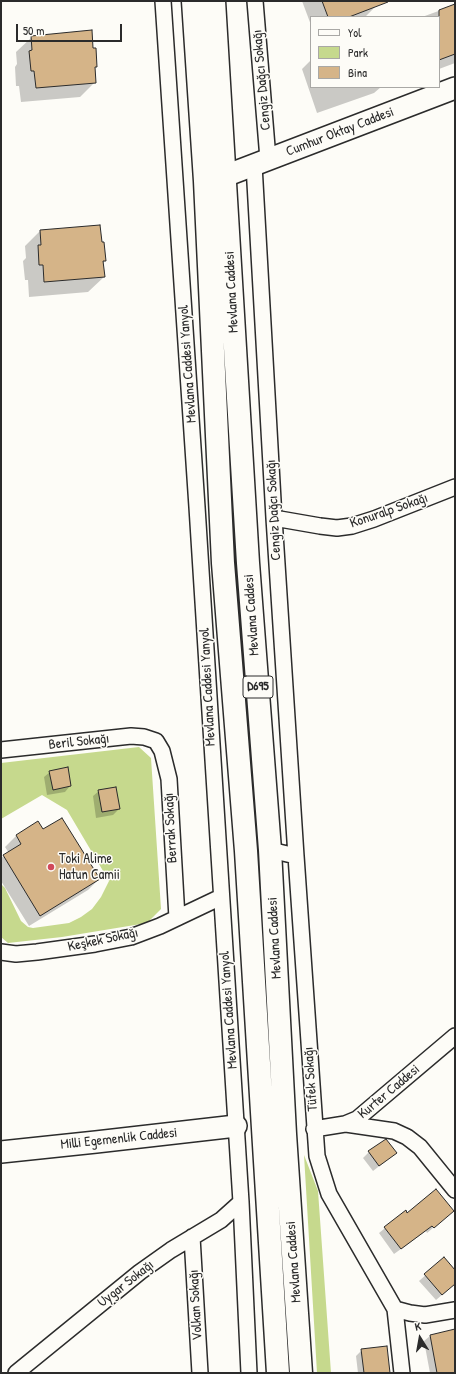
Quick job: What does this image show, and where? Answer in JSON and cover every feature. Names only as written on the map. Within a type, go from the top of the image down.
[{"type":"main road","name":"Mevlana Caddesi","points":[[193,1],[205,181],[223,563],[246,851],[278,1373]]},
{"type":"main road","name":"Mevlana Caddesi","points":[[214,1],[248,563],[270,850],[301,1373]]},
{"type":"street","name":"Mevlana Caddesi Yanyol","points":[[163,1],[197,499],[241,1202],[249,1373]]},
{"type":"street","name":"Cengiz Dağcı Sokağı","points":[[255,1],[274,518],[296,856]]},
{"type":"street","name":"Cumhur Oktay Caddesi","points":[[225,176],[455,88]]},
{"type":"street","name":"Konuralp Sokağı","points":[[274,518],[337,528],[352,526],[374,519],[455,487]]},
{"type":"street","name":"Beril Sokağı","points":[[1,750],[131,736],[144,737],[156,741]]},
{"type":"street","name":"Berrak Sokağı","points":[[156,741],[162,751],[169,779],[177,918]]},
{"type":"street","points":[[270,850],[296,856]]},
{"type":"street","name":"Tüfek Sokağı","points":[[296,856],[317,1156],[330,1194],[395,1309]]},
{"type":"street","name":"Keşkek Sokağı","points":[[1,952],[16,954],[37,952],[95,944],[131,936],[177,918],[221,897]]},
{"type":"street","name":"Kurter Caddesi","points":[[314,1129],[346,1124],[357,1120],[455,1036]]},
{"type":"street","points":[[346,1124],[394,1131],[407,1137],[420,1147],[455,1190]]},
{"type":"street","name":"Milli Egemenlik Caddesi","points":[[1,1152],[236,1126]]},
{"type":"street","name":"Uygar Sokağı","points":[[16,1373],[140,1272],[171,1250],[221,1220],[241,1202]]},
{"type":"street","name":"Volkan Sokağı","points":[[192,1237],[200,1373]]},
{"type":"street","points":[[402,1373],[395,1309],[425,1315],[455,1310]]},
{"type":"green space","points":[[139,747],[151,758],[161,909],[147,923],[62,937],[8,943],[1,937],[1,884],[5,888],[21,921],[28,927],[33,928],[69,923],[81,917],[92,909],[101,897],[109,881],[67,810],[42,795],[1,819],[1,763]]},
{"type":"green space","points":[[304,1155],[318,1191],[331,1373],[317,1373]]},
{"type":"building","points":[[322,1],[388,1],[352,16],[328,16]]},
{"type":"building","points":[[455,4],[455,54],[440,60],[440,16],[439,10]]},
{"type":"building","points":[[92,30],[93,48],[96,48],[96,83],[36,88],[34,71],[31,71],[29,51],[32,50],[31,36]]},
{"type":"building","points":[[100,225],[106,261],[103,261],[105,277],[44,282],[43,265],[39,265],[38,245],[41,245],[40,230]]},
{"type":"building","points":[[68,767],[71,786],[53,790],[49,771]]},
{"type":"building","points":[[116,787],[120,809],[102,812],[98,790]]},
{"type":"building","name":"Toki Alime Hatun Camii","points":[[62,818],[100,879],[40,916],[3,855],[21,844],[16,835],[38,821],[43,829]]},
{"type":"building","points":[[386,1139],[397,1153],[379,1166],[368,1151]]},
{"type":"building","points":[[436,1189],[454,1211],[434,1228],[432,1226],[401,1249],[384,1227],[406,1210],[407,1213]]},
{"type":"building","points":[[444,1257],[455,1270],[455,1284],[442,1295],[424,1274]]},
{"type":"building","points":[[455,1329],[455,1373],[437,1373],[430,1335]]},
{"type":"building","points":[[387,1346],[390,1373],[364,1373],[361,1349]]},
{"type":"place","name":"Toki Alime Hatun Camii","points":[[51,867]]}]
